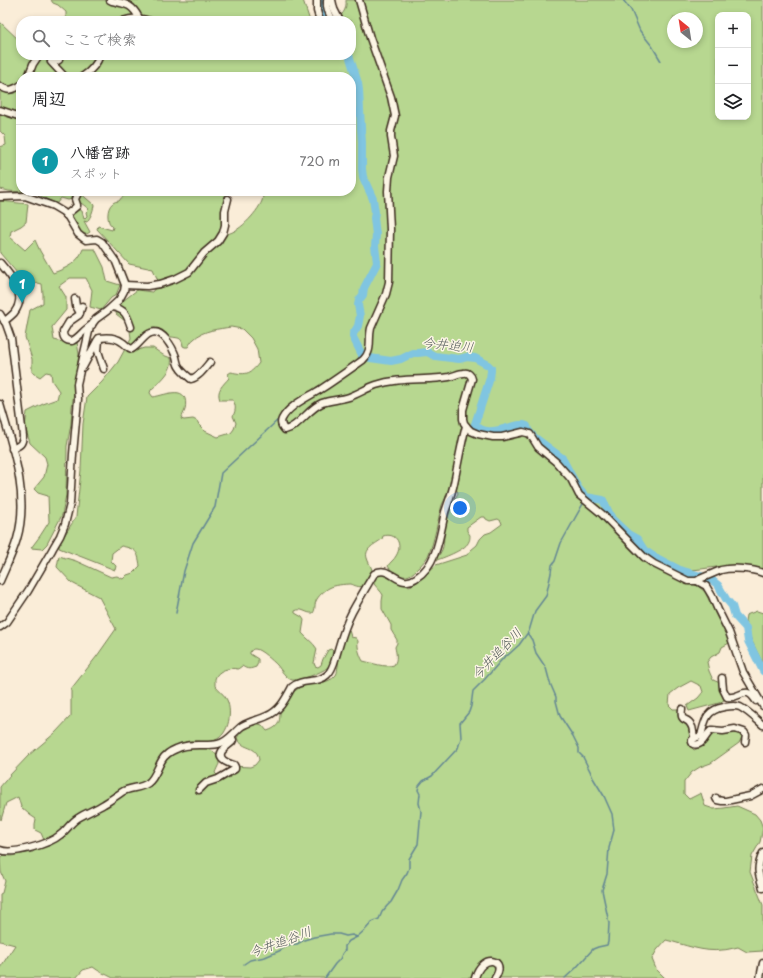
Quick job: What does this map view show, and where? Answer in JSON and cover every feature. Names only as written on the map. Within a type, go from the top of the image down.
[{"type":"street","points":[[110,0],[128,5],[133,8],[138,16]]},
{"type":"street","points":[[317,0],[318,16]]},
{"type":"street","points":[[327,0],[326,6],[330,16]]},
{"type":"street","points":[[332,0],[338,16]]},
{"type":"street","points":[[359,0],[370,38],[391,97],[395,116],[391,131],[394,156],[388,183],[390,229],[389,282],[386,294],[371,328],[369,351],[367,356],[320,390],[293,407],[282,419],[281,423],[283,428],[285,430],[289,429],[323,403],[344,399],[376,385],[402,380],[449,377],[464,372],[471,376],[472,380],[463,410],[462,419],[466,426],[471,431],[478,434],[493,437],[502,437],[523,432],[530,434],[538,447],[556,462],[571,479],[578,495],[602,514],[644,557],[654,564],[688,581],[697,580],[727,569],[749,570],[763,573]]},
{"type":"street","points":[[30,72],[36,60]]},
{"type":"street","points":[[59,60],[51,62],[60,72]]},
{"type":"street","points":[[88,72],[93,68],[97,60]]},
{"type":"street","points":[[0,86],[5,89],[13,90],[16,88]]},
{"type":"street","points":[[0,110],[16,115]]},
{"type":"street","points":[[0,197],[16,194]]},
{"type":"street","points":[[31,196],[61,210],[78,234],[86,240],[97,239],[102,242],[116,262],[125,284],[121,298],[96,319],[78,337],[72,341],[66,340],[63,332],[69,322],[79,316],[82,306]]},
{"type":"street","points":[[66,215],[77,206],[75,199],[76,196]]},
{"type":"street","points":[[125,284],[147,286],[160,284],[175,279],[188,272],[204,253],[218,241],[223,233],[225,225],[225,211],[228,199]]},
{"type":"street","points":[[0,263],[15,281],[19,294],[19,302],[16,310],[4,321]]},
{"type":"street","points":[[75,299],[76,306],[80,313]]},
{"type":"street","points":[[112,307],[116,307],[123,311],[131,326]]},
{"type":"street","points":[[0,314],[11,338],[23,436],[22,442],[19,446],[12,448]]},
{"type":"street","points":[[0,627],[7,622],[28,591],[60,536],[65,524],[70,504],[78,399],[77,384],[92,324]]},
{"type":"street","points":[[99,338],[117,339],[123,342],[128,348],[132,349],[139,345],[148,334],[153,332],[159,333],[165,338],[172,348],[180,369],[191,379],[198,376],[210,362]]},
{"type":"street","points":[[79,374],[99,338]]},
{"type":"street","points":[[99,338],[98,351],[104,369]]},
{"type":"street","points":[[0,404],[20,482],[22,500],[18,538],[0,581]]},
{"type":"street","points":[[0,850],[4,852],[12,852],[50,842],[60,836],[69,825],[83,815],[106,803],[125,790],[141,787],[149,782],[165,756],[176,749],[188,745],[219,744],[225,741],[244,725],[269,716],[278,709],[292,687],[299,682],[327,676],[332,668],[345,628],[352,612],[374,574],[378,571],[384,571],[402,581],[409,581],[420,575],[428,566],[436,550],[440,537],[445,512],[454,484],[466,426]]},
{"type":"street","points":[[697,580],[706,586],[712,596],[730,632],[743,672],[763,706]]},
{"type":"street","points":[[722,678],[723,690],[727,697],[734,697],[746,692],[751,694],[758,704],[763,706]]},
{"type":"street","points":[[745,742],[746,735],[744,732],[735,729],[723,731],[712,730],[707,734],[701,743],[697,745],[693,744],[692,740],[700,736],[707,715],[719,708],[732,706],[740,707],[763,725]]},
{"type":"street","points":[[682,709],[682,718],[692,726],[693,735],[695,738]]},
{"type":"street","points":[[199,790],[206,782],[218,779],[235,769],[234,765],[227,763],[221,757],[223,750],[233,740],[230,737]]},
{"type":"street","points":[[716,798],[722,802],[750,796],[763,789]]},
{"type":"street","points":[[763,853],[758,871],[763,888]]},
{"type":"street","points":[[475,978],[480,966],[490,961],[494,961],[499,967],[496,978]]},
{"type":"street","points":[[760,978],[763,962]]},
{"type":"green space","points":[[51,0],[303,0],[308,16],[66,16],[66,12],[58,5],[53,3]]},
{"type":"green space","points":[[346,0],[763,0],[763,569],[745,566],[722,566],[692,570],[689,584],[697,585],[705,592],[731,642],[722,647],[720,652],[711,657],[707,662],[713,680],[720,683],[724,700],[719,703],[689,711],[687,706],[698,698],[703,692],[701,686],[691,681],[670,694],[669,705],[673,709],[679,709],[679,717],[681,722],[687,726],[689,731],[689,745],[694,750],[701,747],[712,733],[725,734],[738,732],[742,737],[739,743],[711,763],[692,772],[684,782],[684,794],[689,799],[701,793],[705,806],[714,809],[737,806],[755,814],[760,820],[763,828],[760,842],[752,856],[750,872],[763,905],[763,951],[747,952],[738,947],[715,951],[694,948],[666,940],[657,950],[652,959],[656,969],[665,978],[113,978],[93,967],[83,970],[76,978],[0,978],[0,968],[15,945],[0,941],[0,894],[2,893],[5,881],[1,872],[0,858],[3,855],[11,856],[33,852],[44,840],[41,833],[35,830],[36,819],[21,807],[18,797],[6,803],[1,820],[0,787],[29,755],[55,733],[71,716],[71,689],[116,629],[99,597],[72,583],[57,567],[59,556],[76,561],[111,577],[117,576],[123,579],[127,575],[133,573],[140,566],[137,554],[133,550],[126,547],[121,546],[112,553],[111,561],[116,566],[115,570],[59,548],[59,544],[76,517],[81,470],[83,424],[87,397],[102,382],[118,362],[131,338],[129,324],[116,314],[119,304],[137,290],[152,292],[159,283],[153,269],[129,264],[97,229],[98,226],[112,230],[113,227],[108,219],[108,211],[113,203],[119,201],[123,196],[225,196],[223,207],[224,234],[235,231],[246,222],[256,211],[262,201],[263,196],[356,196],[356,72],[16,72],[16,192],[9,191],[0,189],[0,147],[6,145],[5,136],[0,131],[0,22],[16,37],[16,60],[356,60],[356,16],[340,16],[346,7]],"holes":[[[231,327],[242,329],[251,338],[257,349],[259,363],[250,372],[244,374],[231,372],[228,374],[229,378],[221,388],[219,396],[220,400],[233,400],[235,404],[235,412],[233,416],[236,423],[231,433],[218,437],[205,431],[197,421],[193,419],[181,419],[185,410],[186,402],[184,396],[180,393],[170,393],[153,397],[150,393],[168,372],[171,358],[163,355],[153,348],[144,348],[132,352],[152,334],[160,331],[168,336],[180,339],[183,346],[188,347],[198,336],[211,330]],[[455,486],[458,493],[449,515],[444,532],[442,550],[437,557],[437,560],[464,547],[470,540],[467,527],[481,517],[485,517],[490,521],[498,519],[502,524],[491,532],[485,534],[467,555],[436,565],[414,579],[409,587],[405,584],[396,582],[387,575],[380,575],[376,577],[374,584],[383,595],[382,609],[397,640],[394,665],[382,666],[363,661],[359,651],[358,641],[356,638],[351,637],[349,630],[346,630],[342,637],[342,647],[338,661],[337,673],[333,678],[328,681],[305,685],[294,691],[283,704],[280,712],[279,723],[273,729],[267,731],[262,725],[256,723],[245,729],[239,735],[237,738],[240,742],[243,745],[253,749],[258,755],[259,760],[255,765],[250,767],[231,766],[223,773],[217,775],[215,773],[219,761],[214,752],[203,747],[184,747],[182,744],[185,742],[208,742],[217,739],[222,735],[228,725],[229,706],[225,696],[215,686],[216,676],[221,671],[231,668],[238,669],[242,666],[249,669],[256,667],[258,659],[250,654],[253,649],[260,651],[292,680],[304,678],[327,668],[332,660],[333,651],[331,649],[328,650],[321,665],[318,667],[315,666],[314,663],[317,649],[314,644],[302,633],[304,620],[295,613],[295,611],[302,610],[308,613],[313,613],[318,597],[331,587],[349,584],[360,587],[363,586],[367,582],[372,570],[367,558],[367,552],[382,539],[383,536],[392,536],[399,544],[398,552],[388,566],[389,568],[396,574],[402,576],[408,576],[413,573],[428,556],[442,505],[448,493]]]},
{"type":"green space","points":[[41,196],[84,196],[94,205],[87,222],[84,221],[90,232],[83,234],[80,232],[70,216],[77,209],[82,211],[84,219],[87,216],[86,212],[89,209],[81,203],[77,204],[72,199],[68,200],[61,198],[56,204]]},
{"type":"green space","points":[[0,201],[28,204],[26,222],[11,231],[10,237],[25,250],[35,240],[53,273],[63,269],[75,261],[83,249],[95,249],[104,267],[107,281],[120,285],[116,295],[111,298],[101,310],[90,307],[92,290],[86,278],[70,278],[59,286],[66,297],[66,310],[52,327],[54,340],[67,343],[77,342],[79,354],[67,446],[66,495],[62,515],[47,544],[42,549],[31,548],[49,522],[48,496],[38,493],[34,489],[44,477],[47,464],[45,457],[30,443],[25,427],[27,412],[57,399],[59,391],[52,381],[51,373],[46,372],[40,377],[32,372],[32,359],[25,337],[30,310],[43,303],[42,284],[25,280],[0,253]]},
{"type":"green space","points":[[757,611],[763,613],[763,664],[750,637],[745,621],[746,615]]},
{"type":"waterway","name":"今井迫川","points":[[323,0],[324,10],[327,16]]},
{"type":"waterway","points":[[623,0],[631,10],[640,31],[652,46],[661,61]]},
{"type":"waterway","name":"今井迫川","points":[[351,60],[354,72]]},
{"type":"waterway","name":"今井迫川","points":[[356,77],[359,90],[362,169],[363,177],[373,199],[377,263],[364,288],[363,295],[359,300],[358,305],[360,316],[358,326],[353,334],[362,355],[370,358],[391,361],[401,359],[413,353],[427,352],[435,356],[459,359],[467,357],[475,358],[488,365],[491,368],[490,378],[475,424],[484,431],[520,425],[527,426],[528,430],[534,437],[562,458],[578,488],[586,497],[603,500],[612,519],[628,534],[637,539],[644,550],[680,570],[701,576],[718,585],[732,606],[735,616],[746,628],[748,641],[763,671]]},
{"type":"waterway","name":"今井迫川","points":[[357,361],[362,355]]},
{"type":"waterway","points":[[176,613],[184,571],[193,543],[215,507],[221,473],[279,419]]},
{"type":"waterway","name":"今井追谷川","points":[[244,964],[250,960],[265,957],[289,945],[297,944],[314,937],[331,934],[346,936],[352,935],[357,937],[372,922],[379,919],[382,912],[391,902],[407,873],[409,868],[409,859],[418,844],[421,811],[419,803],[419,786],[423,781],[432,776],[458,748],[461,738],[460,723],[469,712],[473,691],[505,656],[519,645],[529,631],[535,611],[546,596],[552,565],[555,561],[561,543],[584,502]]},
{"type":"waterway","points":[[528,634],[532,640],[536,653],[546,668],[556,697],[560,716],[573,736],[579,748],[579,753],[583,757],[612,814],[614,830],[609,848],[607,874],[602,890],[609,923],[608,942],[607,945],[593,949],[565,978]]},
{"type":"waterway","points":[[325,978],[340,959],[345,950],[345,946],[349,941],[357,937]]},
{"type":"place","name":"八幡宮跡","points":[[22,303]]}]
